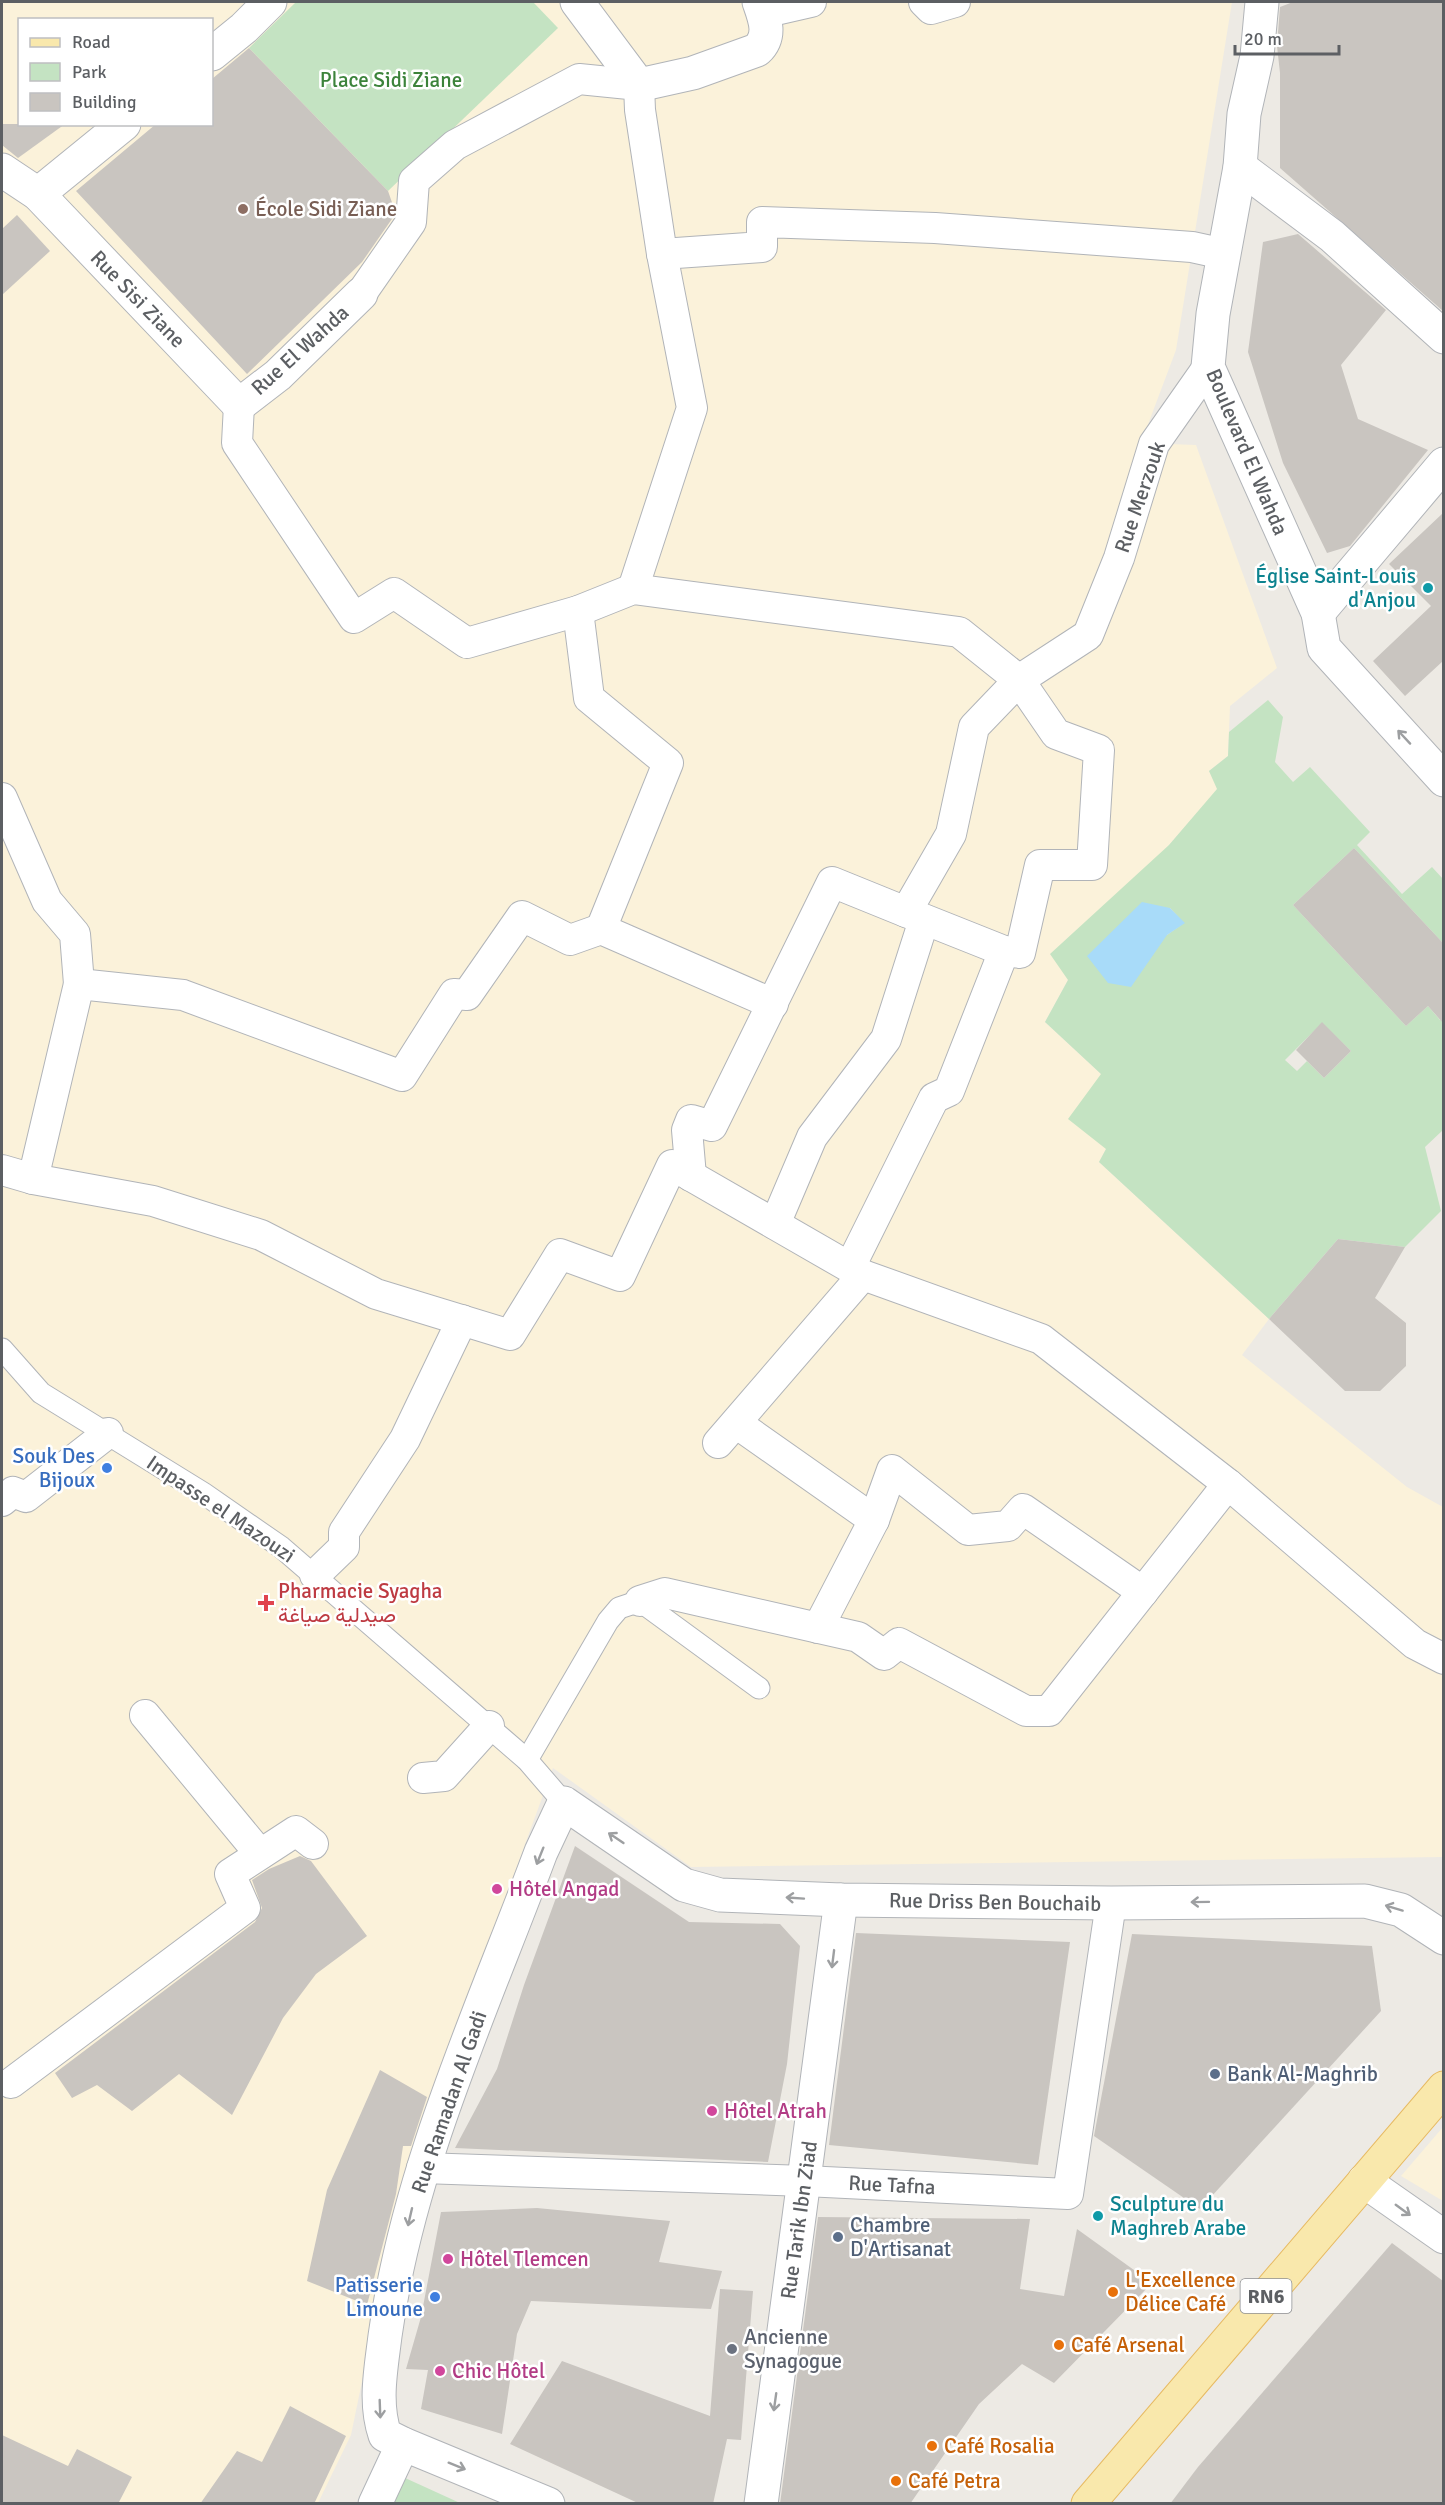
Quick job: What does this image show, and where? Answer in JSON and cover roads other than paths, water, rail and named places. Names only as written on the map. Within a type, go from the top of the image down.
[{"type":"main road","name":"RN6","points":[[1089,2504],[1443,2088]]},
{"type":"street","points":[[213,53],[244,28],[270,2]]},
{"type":"street","points":[[576,2],[639,85],[640,110],[662,254],[692,408],[633,589]]},
{"type":"street","points":[[361,294],[411,222],[414,182],[454,145],[579,79],[639,85],[693,73],[757,50],[765,43],[767,33],[761,7],[811,2]]},
{"type":"street","points":[[924,2],[931,9],[955,2]]},
{"type":"street","name":"Boulevard El Wahda","points":[[1262,2],[1257,56],[1244,114],[1240,167],[1213,314],[1208,367],[1225,411],[1318,613],[1324,648],[1443,780]]},
{"type":"street","points":[[38,194],[122,126]]},
{"type":"street","points":[[1240,167],[1332,236],[1443,337]]},
{"type":"street","name":"Rue Sisi Ziane","points":[[2,170],[38,194],[238,405]]},
{"type":"street","points":[[662,254],[762,247],[762,222],[947,229],[1192,247],[1224,254]]},
{"type":"street","name":"Rue El Wahda","points":[[238,405],[278,375],[361,294]]},
{"type":"street","name":"Rue Merzouk","points":[[1019,681],[1088,635],[1119,558],[1154,444],[1208,367]]},
{"type":"street","points":[[238,405],[237,443],[354,618],[394,593],[468,643],[578,611],[633,589],[959,632],[1019,681],[1056,734],[1100,750],[1092,865],[1040,865],[1020,953],[1004,951],[832,882],[712,1126],[691,1120],[687,1130],[691,1176]]},
{"type":"street","points":[[1318,613],[1443,464]]},
{"type":"street","points":[[578,611],[589,698],[668,763],[601,929]]},
{"type":"street","points":[[775,1224],[812,1137],[886,1039],[915,916],[951,834],[974,727],[1019,681]]},
{"type":"street","points":[[2,798],[47,901],[75,934],[79,984],[33,1179]]},
{"type":"street","points":[[79,984],[183,995],[402,1076],[454,994],[467,995],[522,916],[570,940],[601,929],[773,1004]]},
{"type":"street","points":[[874,1520],[727,1433],[856,1271],[934,1098],[949,1091],[1004,951]]},
{"type":"street","points":[[2,1170],[33,1179],[153,1201],[261,1234],[376,1294],[510,1335],[560,1254],[620,1276],[672,1165],[856,1271],[1041,1339],[1228,1484],[1415,1644],[1443,1659]]},
{"type":"street","points":[[315,1575],[344,1547],[344,1532],[405,1439],[462,1320]]},
{"type":"street","points":[[2,1501],[13,1492],[26,1497],[108,1433]]},
{"type":"street","points":[[818,1628],[874,1520],[892,1470],[968,1530],[1008,1526],[1023,1509],[1143,1592]]},
{"type":"street","points":[[640,1601],[664,1593],[858,1637],[884,1655],[899,1643],[1026,1711],[1049,1711],[1228,1484]]},
{"type":"street","points":[[145,1715],[261,1854]]},
{"type":"street","points":[[423,1778],[444,1776],[489,1726]]},
{"type":"street","name":"Rue Driss Ben Bouchaib","points":[[564,1803],[684,1885],[720,1894],[841,1900],[1111,1903],[1365,1901],[1401,1910],[1443,1938]]},
{"type":"street","name":"Rue Ramadan Al Gadi","points":[[402,2444],[385,2435],[378,2414],[381,2367],[390,2302],[422,2168],[541,1852],[564,1803]]},
{"type":"street","points":[[4,2083],[245,1908],[230,1874],[296,1831],[313,1844]]},
{"type":"street","name":"Rue Tarik Ibn Ziad","points":[[761,2504],[841,1900]]},
{"type":"street","name":"Rue Tafna","points":[[422,2168],[805,2181],[1068,2193],[1111,1903]]},
{"type":"street","points":[[1364,2181],[1443,2237]]},
{"type":"street","points":[[375,2504],[402,2444],[548,2504]]},
{"type":"lane","name":"Impasse el Mazouzi","points":[[2,1349],[40,1393],[203,1493],[281,1547],[527,1760],[564,1803]]},
{"type":"lane","points":[[527,1760],[608,1621],[620,1608],[640,1601],[759,1688]]},
{"type":"water","points":[[1142,902],[1170,908],[1185,923],[1167,935],[1131,987],[1108,983],[1087,956]]},
{"type":"place","name":"École Sidi Ziane","points":[[243,209]]},
{"type":"place","name":"Église Saint-Louis d'Anjou","points":[[1428,588]]},
{"type":"place","name":"Souk Des Bijoux","points":[[107,1468]]},
{"type":"place","name":"Pharmacie Syagha صيدلية صياغة","points":[[266,1603]]},
{"type":"place","name":"Hôtel Angad","points":[[497,1889]]},
{"type":"place","name":"Bank Al-Maghrib","points":[[1215,2074]]},
{"type":"place","name":"Hôtel Atrah","points":[[712,2111]]},
{"type":"place","name":"Sculpture du Maghreb Arabe","points":[[1098,2216]]},
{"type":"place","name":"Chambre D'Artisanat","points":[[838,2237]]},
{"type":"place","name":"Hôtel Tlemcen","points":[[448,2259]]},
{"type":"place","name":"L'Excellence Délice Café","points":[[1113,2292]]},
{"type":"place","name":"Patisserie Limoune","points":[[435,2297]]},
{"type":"place","name":"Café Arsenal","points":[[1059,2345]]},
{"type":"place","name":"Ancienne Synagogue","points":[[732,2349]]},
{"type":"place","name":"Chic Hôtel","points":[[440,2371]]},
{"type":"place","name":"Café Rosalia","points":[[932,2446]]},
{"type":"place","name":"Café Petra","points":[[896,2481]]},
{"type":"park label","name":"Place Sidi Ziane","points":[[391,80]]}]
